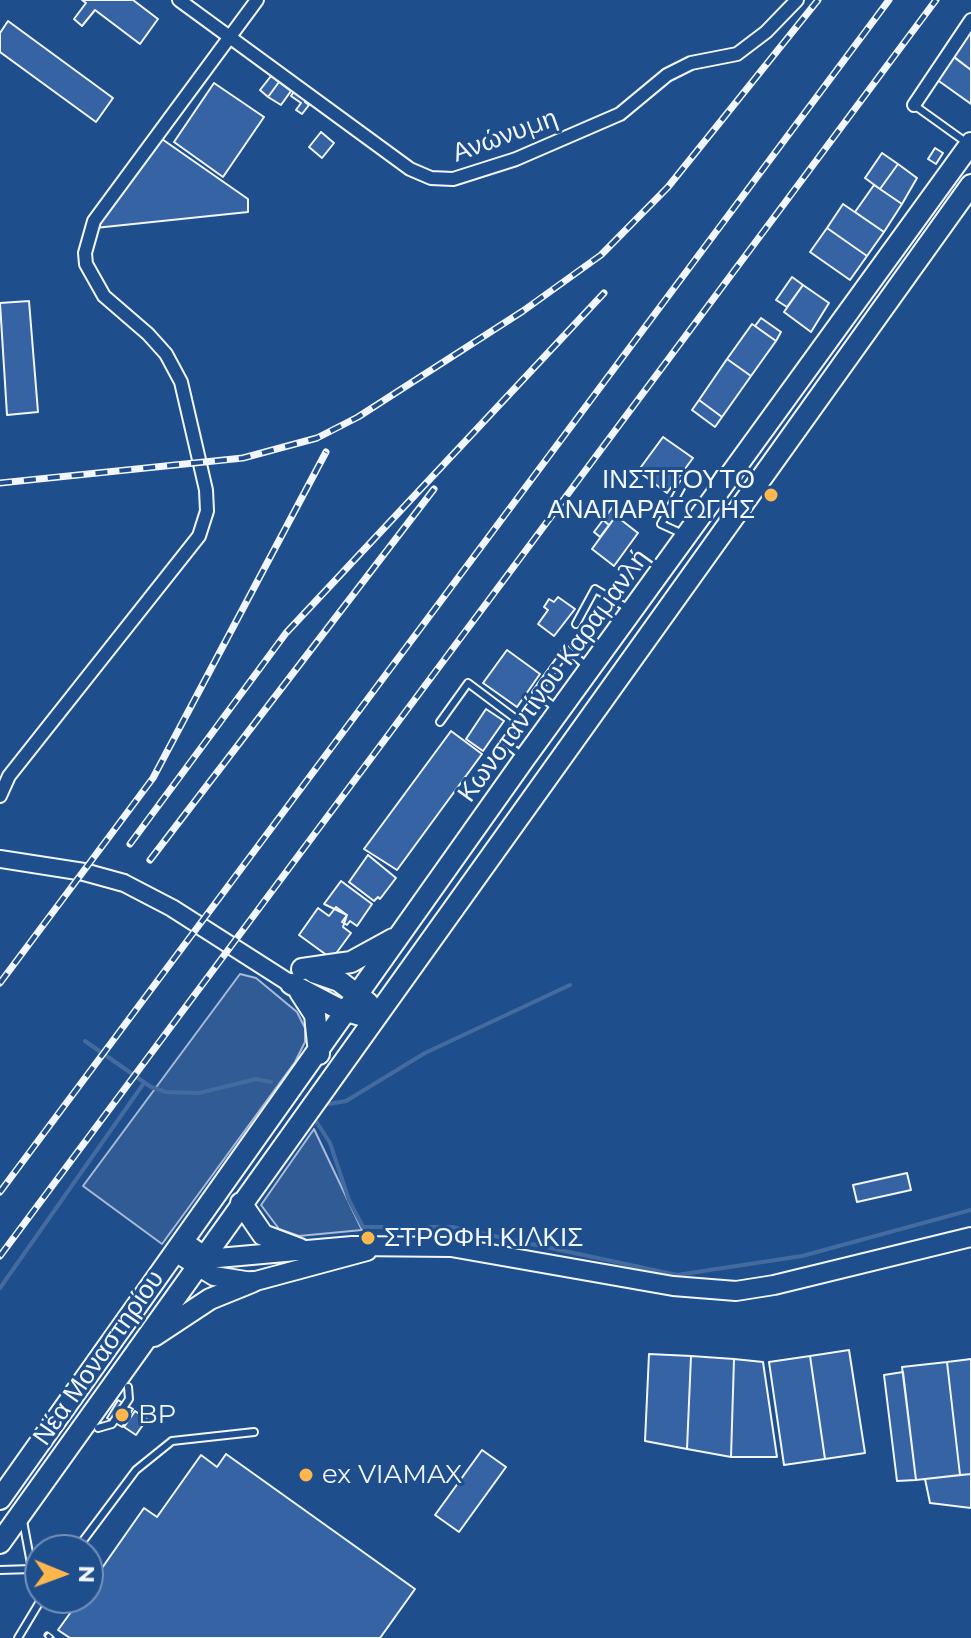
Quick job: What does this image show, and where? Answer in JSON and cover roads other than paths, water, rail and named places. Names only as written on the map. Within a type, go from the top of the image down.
[{"type":"main road","name":"Κωνσταντίνου Καραμανλή","points":[[179,1246],[319,1054],[525,758],[970,144]]},
{"type":"main road","name":"Κωνσταντίνου Καραμανλή","points":[[241,1203],[971,185]]},
{"type":"main road","points":[[296,976],[351,962],[380,948],[406,929]]},
{"type":"main road","points":[[296,976],[339,981],[361,994],[376,1018]]},
{"type":"main road","points":[[296,976],[348,1012],[376,1018]]},
{"type":"main road","points":[[296,976],[315,1015],[319,1054]]},
{"type":"main road","points":[[241,1203],[263,1235],[300,1249]]},
{"type":"main road","name":"Νέα Μοναστηρίου","points":[[0,1543],[241,1203]]},
{"type":"main road","points":[[200,1260],[300,1249],[381,1246],[463,1248],[673,1286],[736,1291],[774,1285],[971,1237]]},
{"type":"main road","points":[[179,1246],[221,1278],[252,1282]]},
{"type":"main road","name":"Νέα Μοναστηρίου","points":[[0,1499],[179,1246]]},
{"type":"main road","points":[[136,1352],[201,1304],[252,1282],[322,1266],[381,1246]]},
{"type":"street","name":"Ανώνυμη","points":[[179,0],[410,169],[431,178],[453,179],[516,159],[620,114],[667,75],[691,63],[737,54],[766,32],[797,0]]},
{"type":"street","points":[[0,796],[9,776],[199,536],[207,511],[206,490],[181,382],[166,354],[104,296],[86,264],[85,253],[94,221],[257,0]]},
{"type":"street","points":[[914,105],[971,20]]},
{"type":"street","points":[[0,859],[84,872],[124,883],[172,908],[250,958],[296,976]]},
{"type":"lane","points":[[914,105],[970,144]]},
{"type":"lane","points":[[683,484],[661,524],[686,536]]},
{"type":"lane","points":[[576,624],[595,589],[632,611]]},
{"type":"lane","points":[[560,710],[536,693],[567,650],[591,669]]},
{"type":"lane","points":[[440,722],[468,683],[516,719],[507,744],[525,758]]},
{"type":"lane","points":[[98,1428],[112,1424],[129,1399],[128,1387]]},
{"type":"lane","points":[[88,1534],[136,1470],[172,1441],[254,1432]]},
{"type":"lane","points":[[21,1512],[25,1534]]},
{"type":"lane","points":[[0,1570],[24,1569]]},
{"type":"lane","points":[[18,1638],[32,1614]]},
{"type":"waterway","points":[[323,1105],[346,1101],[425,1053],[570,985]]},
{"type":"waterway","points":[[85,1041],[151,1087],[166,1092],[199,1093],[256,1079],[271,1082]]},
{"type":"waterway","points":[[0,1288],[144,1083]]},
{"type":"waterway","points":[[314,1118],[330,1143],[349,1200],[363,1227],[452,1227],[677,1275],[802,1256],[971,1210]]},
{"type":"railway","points":[[0,483],[243,458],[317,438],[358,417],[523,311],[601,255],[668,187],[818,0]]},
{"type":"railway","points":[[0,1192],[889,0]]},
{"type":"railway","points":[[0,1256],[936,0]]},
{"type":"railway","points":[[130,844],[286,633],[604,293]]},
{"type":"railway","points":[[0,983],[153,778],[326,452]]},
{"type":"railway","points":[[150,860],[434,489]]},
{"type":"railway","points":[[47,1635],[51,1638]]},
{"type":"place","name":"ΙΝΣΤΙΤΟΥΤΟ ΑΝΑΠΑΡΑΓΩΓΗΣ","points":[[771,495]]},
{"type":"place","name":"ΣΤΡΟΦΗ ΚΙΛΚΙΣ","points":[[368,1238]]},
{"type":"place","name":"BP","points":[[122,1415]]},
{"type":"place","name":"ex VIAMAX","points":[[306,1475]]}]
